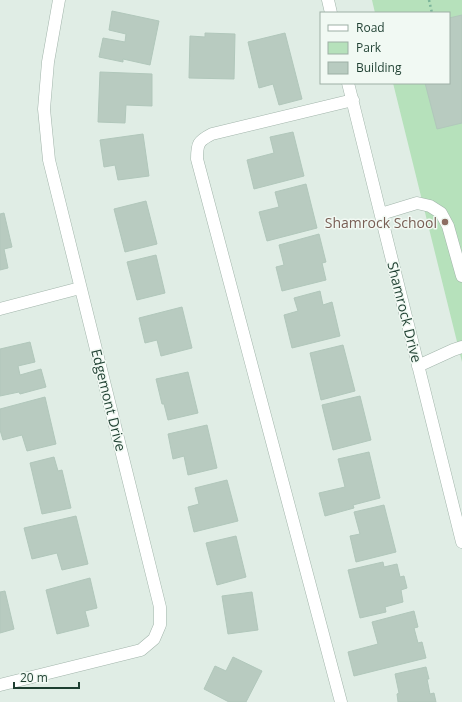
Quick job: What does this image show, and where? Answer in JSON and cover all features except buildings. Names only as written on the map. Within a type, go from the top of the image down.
[{"type":"street","name":"Edgemont Drive","points":[[0,685],[141,650],[154,639],[160,625],[160,607],[49,160],[44,109],[48,62],[59,0]]},
{"type":"street","points":[[328,0],[331,12]]},
{"type":"street","name":"Shamrock Drive","points":[[348,84],[462,542]]},
{"type":"street","points":[[341,702],[197,159],[197,147],[203,138],[212,134],[353,100]]},
{"type":"street","points":[[381,214],[416,203],[430,206],[440,213],[448,226],[462,276]]},
{"type":"street","points":[[0,309],[80,288]]},
{"type":"street","points":[[418,366],[462,347]]},
{"type":"path","points":[[429,0],[432,12]]},
{"type":"green space","name":"Shamrock School","points":[[372,0],[462,0],[462,362],[393,84],[450,84],[450,12],[375,12]]},
{"type":"place","name":"Shamrock School","points":[[445,222]]}]
